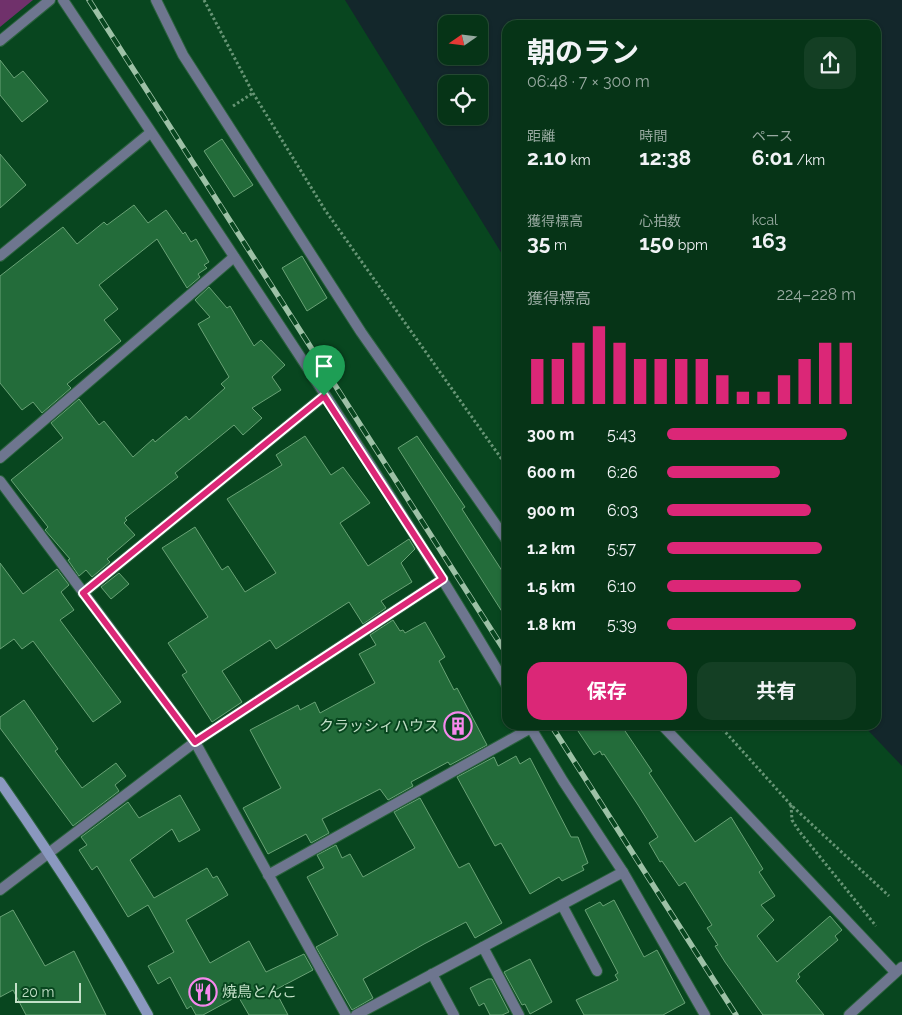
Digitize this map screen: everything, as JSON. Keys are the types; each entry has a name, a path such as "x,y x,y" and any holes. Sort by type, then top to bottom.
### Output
{"street":[{"path":"0,41 50,0"},
{"path":"63,0 443,579 502,678"},
{"path":"156,0 183,55 361,332 502,533"},
{"path":"0,256 150,133"},
{"path":"0,458 234,258"},
{"path":"83,593 324,396"},
{"path":"0,481 195,742 346,1015"},
{"path":"0,890 195,742 443,579"},
{"path":"268,874 523,730"},
{"path":"532,730 563,781 623,872 705,1015"},
{"path":"667,730 898,970 849,1015"},
{"path":"0,782 110,948 148,1015"},
{"path":"356,1015 623,872"},
{"path":"562,905 597,971"},
{"path":"483,947 519,1015"},
{"path":"432,974 454,1015"}],"path":[{"path":"204,0 253,94 325,210 502,460"},
{"path":"222,113 253,94"},
{"path":"724,730 791,805 889,896"},
{"path":"791,805 792,820 799,831 878,928"}],"shaded area":[{"path":"0,0 33,0 0,27"}],"water":[{"path":"345,0 902,0 902,766 868,730 881,730 881,20 502,20 502,254"}],"building":[{"path":"0,60 14,78 23,71 48,101 22,122 0,95"},
{"path":"222,139 253,185 234,197 204,151"},
{"path":"0,154 26,185 0,208"},
{"path":"134,205 148,223 166,210 191,242 196,239 209,262 204,265 207,268 198,274 200,277 187,288 157,239 99,285 118,309 104,320 121,341 67,384 71,388 42,413 33,402 22,410 0,383 0,276 63,227 77,244 104,222 107,225"},
{"path":"302,256 327,298 307,311 282,268"},
{"path":"209,287 227,308 230,306 254,346 261,340 285,365 272,377 281,390 252,408 262,418 243,435 234,425 175,473 178,477 125,518 127,520 124,523 135,535 107,559 110,562 92,577 86,570 79,576 68,560 70,559 45,530 48,527 11,480 63,438 51,423 79,399 99,425 104,421 133,457 153,439 155,442 186,416 189,420 225,388 221,384 229,377 198,324 210,317 195,300"},
{"path":"305,436 331,475 343,467 370,503 340,523 368,566 409,539 415,549 401,563 412,582 381,601 386,608 363,624 349,602 276,649 270,640 222,671 242,702 212,722 182,675 187,672 168,643 208,617 162,548 195,527 222,570 228,566 245,592 276,573 227,499 282,465 276,455"},
{"path":"417,436 465,507 462,509 502,571 502,612 398,448"},
{"path":"0,563 23,594 57,569 69,585 61,592 74,610 60,620 121,702 93,722 33,641 22,649 14,639 0,649"},
{"path":"119,573 129,584 111,599 101,587"},
{"path":"393,620 400,631 403,630 405,633 425,622 445,657 439,661 454,690 457,688 487,745 450,765 448,762 411,782 413,786 388,800 380,789 322,819 329,833 311,843 306,834 268,854 243,808 281,788 250,730 298,705 300,710 315,702 320,713 375,683 359,654 376,645 370,635"},
{"path":"24,700 58,749 55,751 82,788 116,763 126,776 115,785 119,791 73,826 0,728 0,717"},
{"path":"577,730 624,730 652,771 649,773 695,842 731,817 763,869 759,872 775,896 761,905 774,920 757,936 777,962 830,916 842,930 835,936 838,940 798,974 800,977 796,981 824,1015 763,1015 715,946 718,945 707,928 712,925 685,882 679,886 662,861 660,862 649,843 658,837 638,805 604,754 602,755 600,751 594,755"},
{"path":"516,756 520,764 530,758 571,837 578,837 588,863 582,866 584,870 562,881 559,877 530,894 501,843 495,846 457,777 494,757 498,766"},
{"path":"180,795 200,830 179,842 172,829 130,860 154,898 207,868 213,878 217,876 228,895 186,920 210,963 249,941 266,972 304,954 313,970 275,990 288,1015 249,1015 238,996 203,1015 196,1015 191,1006 187,1009 170,977 158,984 148,966 174,952 148,905 128,917 97,866 92,870 79,850 87,845 81,837 128,802 139,818"},
{"path":"420,798 459,868 469,863 502,923 475,938 466,922 363,979 373,998 352,1010 316,947 338,935 307,877 324,868 317,855 336,845 342,858 350,854 363,877 415,848 394,812"},
{"path":"614,900 644,957 657,950 685,1003 663,1015 584,1015 576,1000 618,980 615,975 618,973 585,910 600,902 603,906"},
{"path":"13,910 45,966 74,951 106,1015 26,1015 13,990 0,997 0,917"},
{"path":"530,959 552,1002 530,1014 525,1004 522,1005 504,972"},
{"path":"488,979 492,979 509,1012 502,1015 490,1015 484,1003 479,1006 470,988"}],"railway":[{"path":"89,0 502,647"},
{"path":"554,730 736,1015"}],"place":[{"name":"クラッシィハウス","path":"458,726"},
{"name":"焼鳥とんこ","path":"203,992"}],"route":[{"path":"324,396 443,579 195,742 83,593 324,396"}]}
